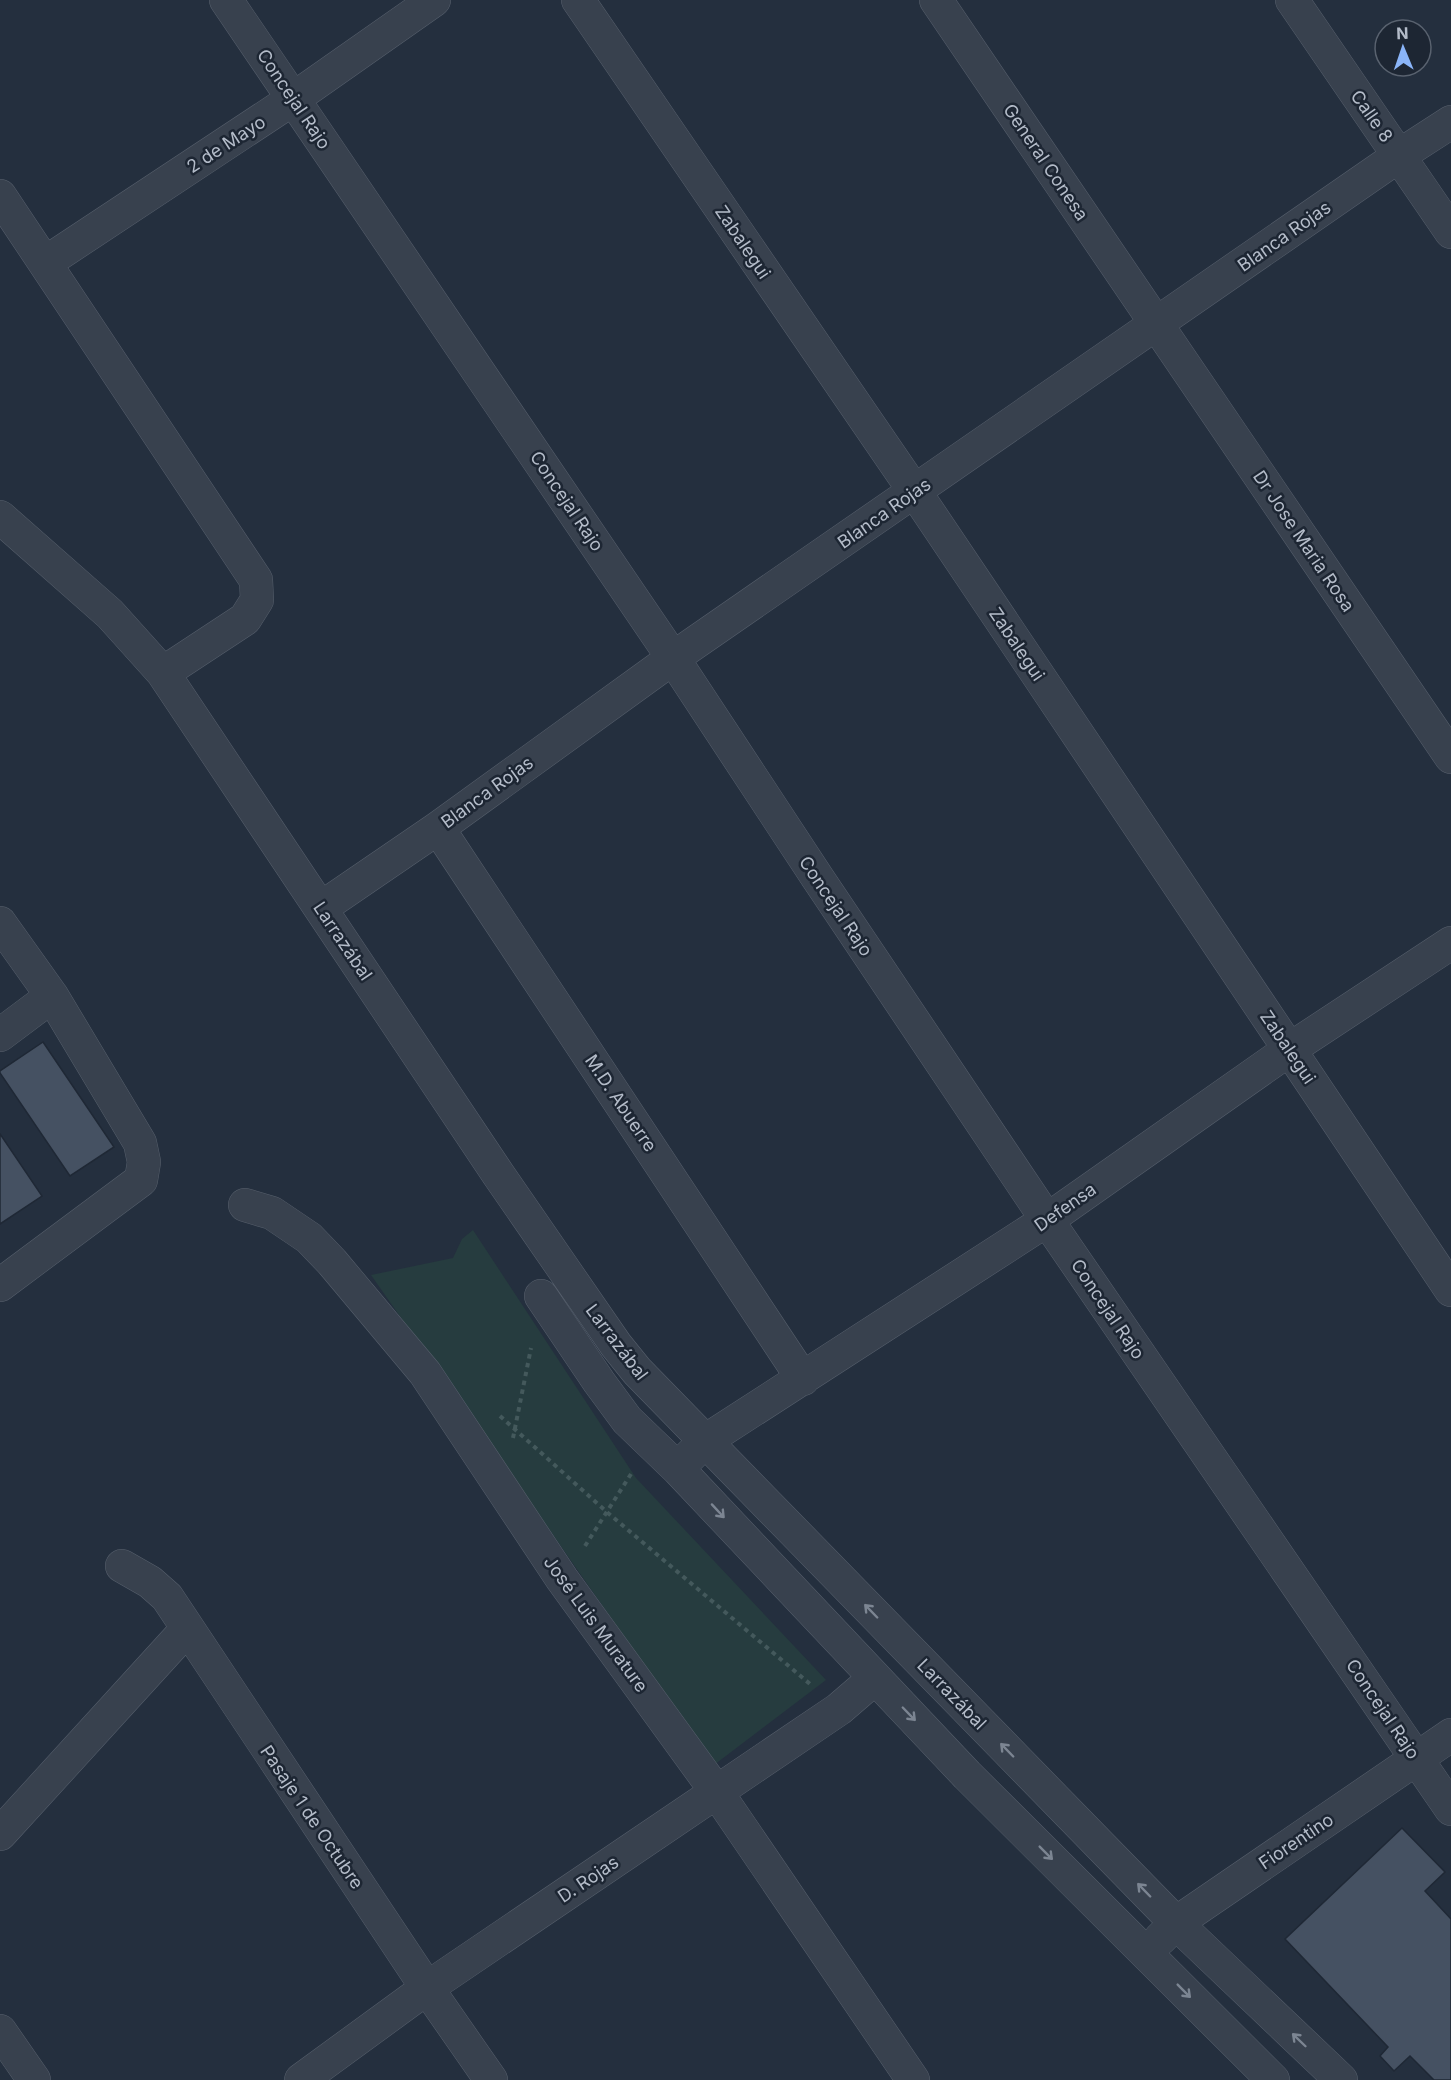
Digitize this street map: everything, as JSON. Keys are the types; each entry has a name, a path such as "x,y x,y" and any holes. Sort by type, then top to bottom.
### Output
{"street":[{"name":"Concejal Rajo","path":"226,0 673,658 1047,1220 1451,1809"},
{"name":"2 de Mayo","path":"45,263 293,99 434,0"},
{"name":"Zabalegui","path":"578,0 915,492 1451,1290"},
{"name":"General Conesa","path":"936,0 1156,325"},
{"name":"Calle 8","path":"1292,0 1451,232"},
{"name":"Blanca Rojas","path":"321,908 438,828 673,658 1451,122"},
{"path":"0,196 256,580 257,600 245,619 163,673"},
{"name":"Dr Jose Maria Rosa","path":"1156,325 1451,757"},
{"name":"Larrazábal","path":"0,517 110,614 163,673 498,1174 616,1345 637,1371 1176,1923 1341,2080"},
{"name":"M.D. Abuerre","path":"438,828 803,1379"},
{"path":"0,923 52,996 140,1143 144,1162 141,1180 0,1285"},
{"name":"Defensa","path":"678,1468 705,1441 1047,1220 1290,1049 1451,943"},
{"path":"0,1035 52,996"},
{"name":"José Luis Murature","path":"245,1205 272,1214 309,1238 332,1262 425,1373 562,1579 716,1791 913,2080"},
{"name":"Larrazábal","path":"541,1296 627,1420 678,1468 967,1775 1273,2080"},
{"name":"Pasaje 1 de Octubre","path":"122,1566 150,1582 167,1597 427,1988 491,2080"},
{"path":"0,1834 187,1629"},
{"name":"D. Rojas","path":"301,2080 427,1988 839,1709 875,1678"},
{"name":"Fiorentino","path":"1146,1953 1176,1923 1451,1735"},
{"path":"0,2031 34,2080"}],"path":[{"path":"501,1488 515,1430 541,1296"},
{"path":"497,1414 608,1513 839,1709"},
{"path":"562,1579 608,1513 650,1444"}],"green space":[{"path":"473,1230 636,1478 826,1680 714,1765 371,1275 453,1258 462,1239"}],"building":[{"path":"43,1042 114,1147 70,1176 0,1073"},
{"path":"0,1134 42,1196 0,1224"},
{"path":"1402,1828 1445,1872 1425,1891 1451,1919 1451,2080 1434,2080 1410,2056 1394,2071 1380,2056 1388,2047 1285,1939"}]}
